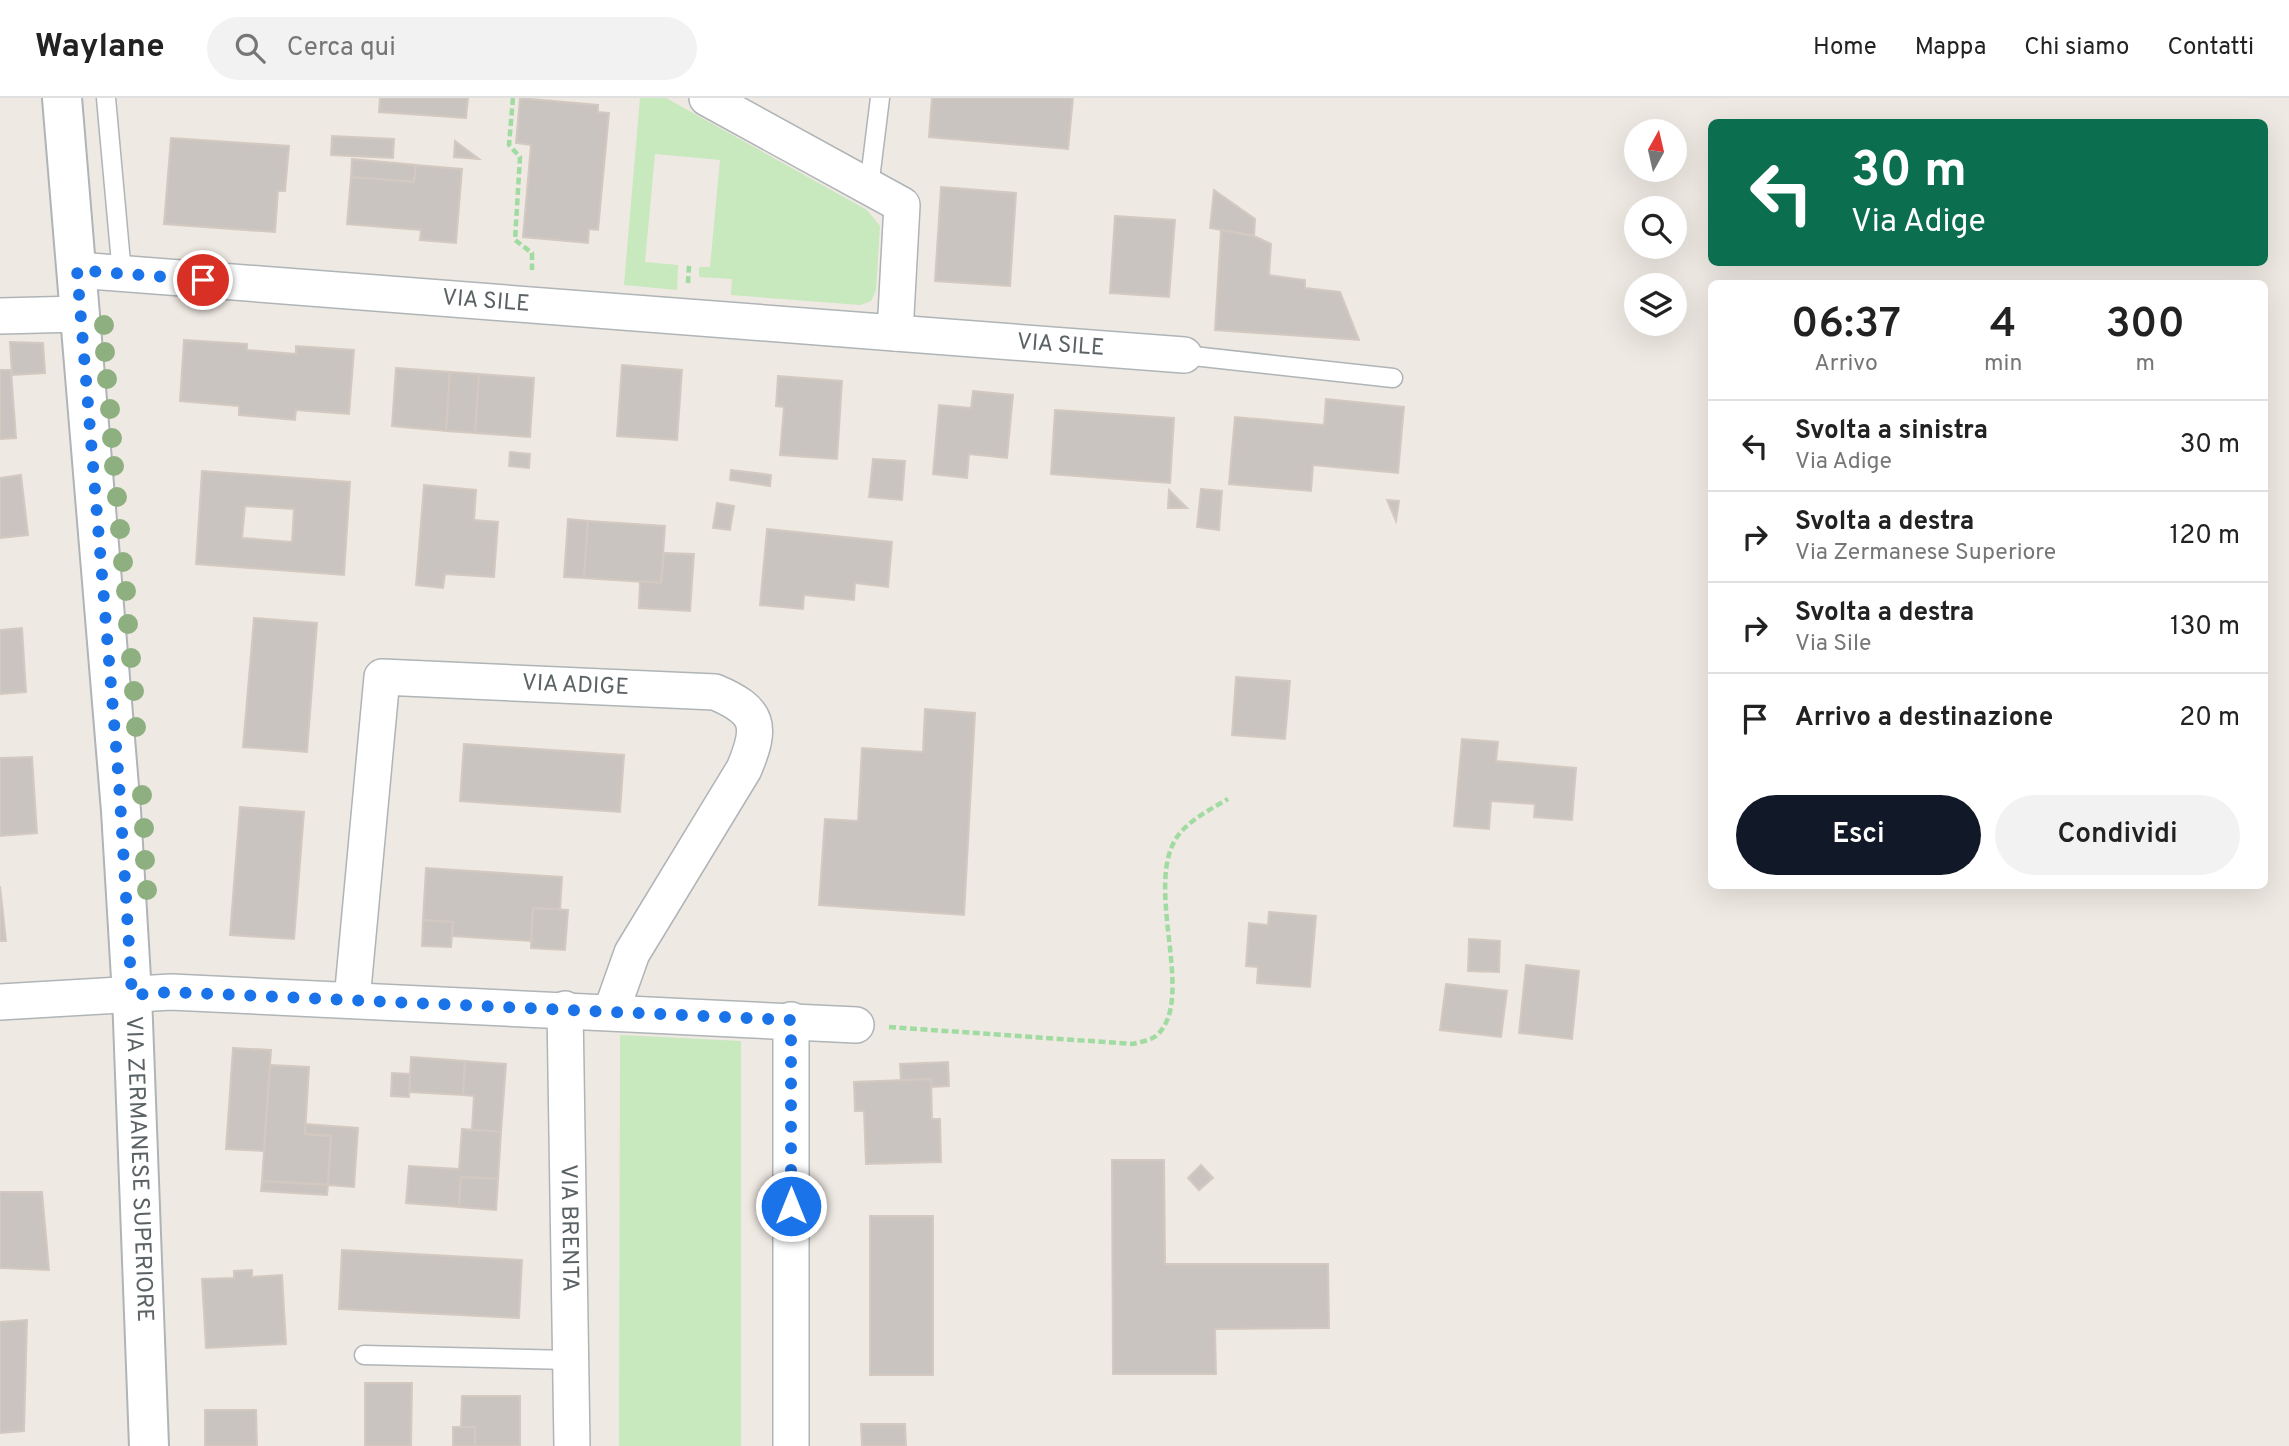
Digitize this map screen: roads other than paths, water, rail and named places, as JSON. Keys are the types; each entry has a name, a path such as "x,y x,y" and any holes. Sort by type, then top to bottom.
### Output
{"street":[{"name":"VIA ZERMANESE SUPERIORE","path":"62,98 119,783 132,995 149,1446"},
{"path":"707,98 902,205 895,333"},
{"name":"VIA SILE","path":"77,270 1184,355"},
{"path":"0,316 80,313"},
{"name":"VIA ADIGE","path":"352,1000 382,677 715,692 741,703 754,720 754,744 744,769 632,953 611,1012"},
{"path":"0,1002 171,992 856,1025"},
{"name":"VIA BRENTA","path":"565,1009 572,1446"},
{"path":"791,1020 791,1446"}],"lane":[{"path":"106,98 122,274"},
{"path":"869,187 880,98"},
{"path":"1184,355 1393,378"},
{"path":"364,1354 570,1360"}]}
